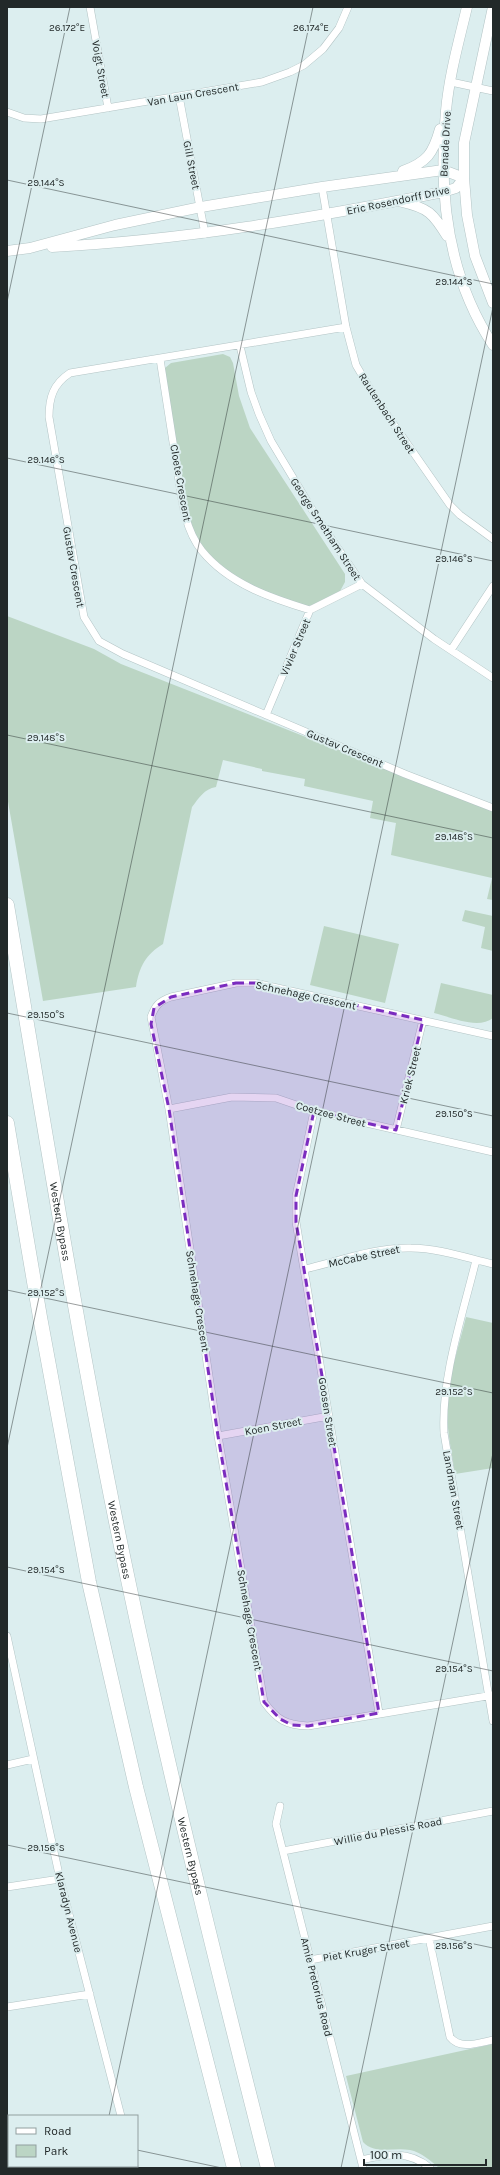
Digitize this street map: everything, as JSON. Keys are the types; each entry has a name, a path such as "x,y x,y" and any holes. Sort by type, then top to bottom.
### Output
{"highway":[{"name":"Western Bypass","path":"7,905 74,1305 126,1572 170,1774 268,2168"},
{"path":"7,1123 40,1317 89,1582 136,1787 234,2168"}],"street":[{"name":"Voigt Street","path":"90,7 108,108"},
{"name":"Van Laun Crescent","path":"7,112 24,118 41,119 262,82 304,64 323,48 340,28 348,7"},
{"name":"Benade Drive","path":"467,7 450,82 446,110 443,192 451,243 457,268 466,292 493,344"},
{"name":"Benade Drive","path":"493,7 464,144 464,178 467,215 475,256 493,303"},
{"path":"450,82 493,91"},
{"name":"Gill Street","path":"179,96 205,234"},
{"path":"388,176 424,161 437,141 446,110"},
{"name":"Eric Rosendorff Drive","path":"7,251 30,248 118,243 205,234 326,215 443,192 456,188 464,178 443,170 388,176 201,207 115,226 30,248"},
{"name":"Rautenbach Street","path":"322,187 346,327 356,365 364,381 439,490 460,516 493,539"},
{"path":"397,201 421,206 434,216 451,243"},
{"path":"115,226 118,243"},
{"name":"Gustav Crescent","path":"346,327 240,346 70,373 60,380 49,402 49,418 84,617 99,641 123,654 266,715 493,808"},
{"name":"George Smetham Street","path":"240,346 251,392 272,441 316,516 362,584 451,650 493,678"},
{"name":"Cloete Crescent","path":"160,359 184,508 194,539 211,561 227,575 252,589 310,610"},
{"name":"Vivier Street","path":"266,715 310,610 362,584"},
{"path":"451,650 493,586"},
{"name":"Schnehage Crescent","path":"491,1695 308,1726 292,1725 280,1719 264,1702 218,1436 169,1109 151,1017 156,1006 161,1001 171,997 236,983 255,984 493,1036"},
{"name":"Kriek Street","path":"396,1130 423,1020"},
{"name":"Coetzee Street","path":"169,1109 232,1097 250,1096 276,1098 314,1111 493,1152"},
{"name":"Goosen Street","path":"314,1111 296,1196 296,1222 379,1713"},
{"name":"McCabe Street","path":"305,1269 379,1252 406,1248 425,1249 493,1264"},
{"name":"Landman Street","path":"476,1260 446,1386 442,1409 444,1432 491,1695 493,1721"},
{"name":"Koen Street","path":"218,1436 329,1416"},
{"name":"Klaradyn Avenue","path":"7,1636 32,1759 60,1879 121,2115"},
{"path":"7,1765 32,1759"},
{"name":"Amie Pretorius Road","path":"280,1806 276,1824 363,2168"},
{"name":"Willie du Plessis Road","path":"283,1851 493,1811"},
{"path":"7,1887 60,1879"},
{"name":"Piet Kruger Street","path":"310,1960 493,1926"},
{"path":"430,1938 450,2037 455,2043 461,2045 493,2040"},
{"path":"7,2007 90,1994"},
{"path":"361,2160 386,2154 407,2155 430,2168"}],"highlighted area":[{"path":"236,983 255,983 423,1020 396,1130 314,1111 296,1196 296,1222 379,1713 308,1726 292,1725 280,1719 264,1702 218,1436 169,1109 151,1024 154,1008 171,997"}],"green space":[{"path":"223,354 230,357 233,363 239,396 250,428 345,574 345,582 339,593 321,603 308,606 292,602 252,586 228,574 198,543 188,518 163,377 165,368 171,363"},
{"path":"7,616 94,649 121,664 493,811 493,900 487,899 492,878 391,855 396,823 370,818 373,801 304,786 305,779 262,771 262,769 223,760 216,787 205,792 192,807 163,944 152,952 144,962 139,973 136,987 43,1001 7,796"},
{"path":"465,910 493,916 493,951 481,948 485,927 462,921"},
{"path":"324,926 399,944 385,1003 310,985"},
{"path":"441,983 493,995 493,1018 480,1023 472,1023 434,1013"},
{"path":"466,1317 493,1323 493,1468 455,1474 447,1410 451,1375"},
{"path":"493,2044 493,2168 439,2168 426,2157 414,2151 404,2149 385,2150 373,2148 363,2142 346,2076"}]}
